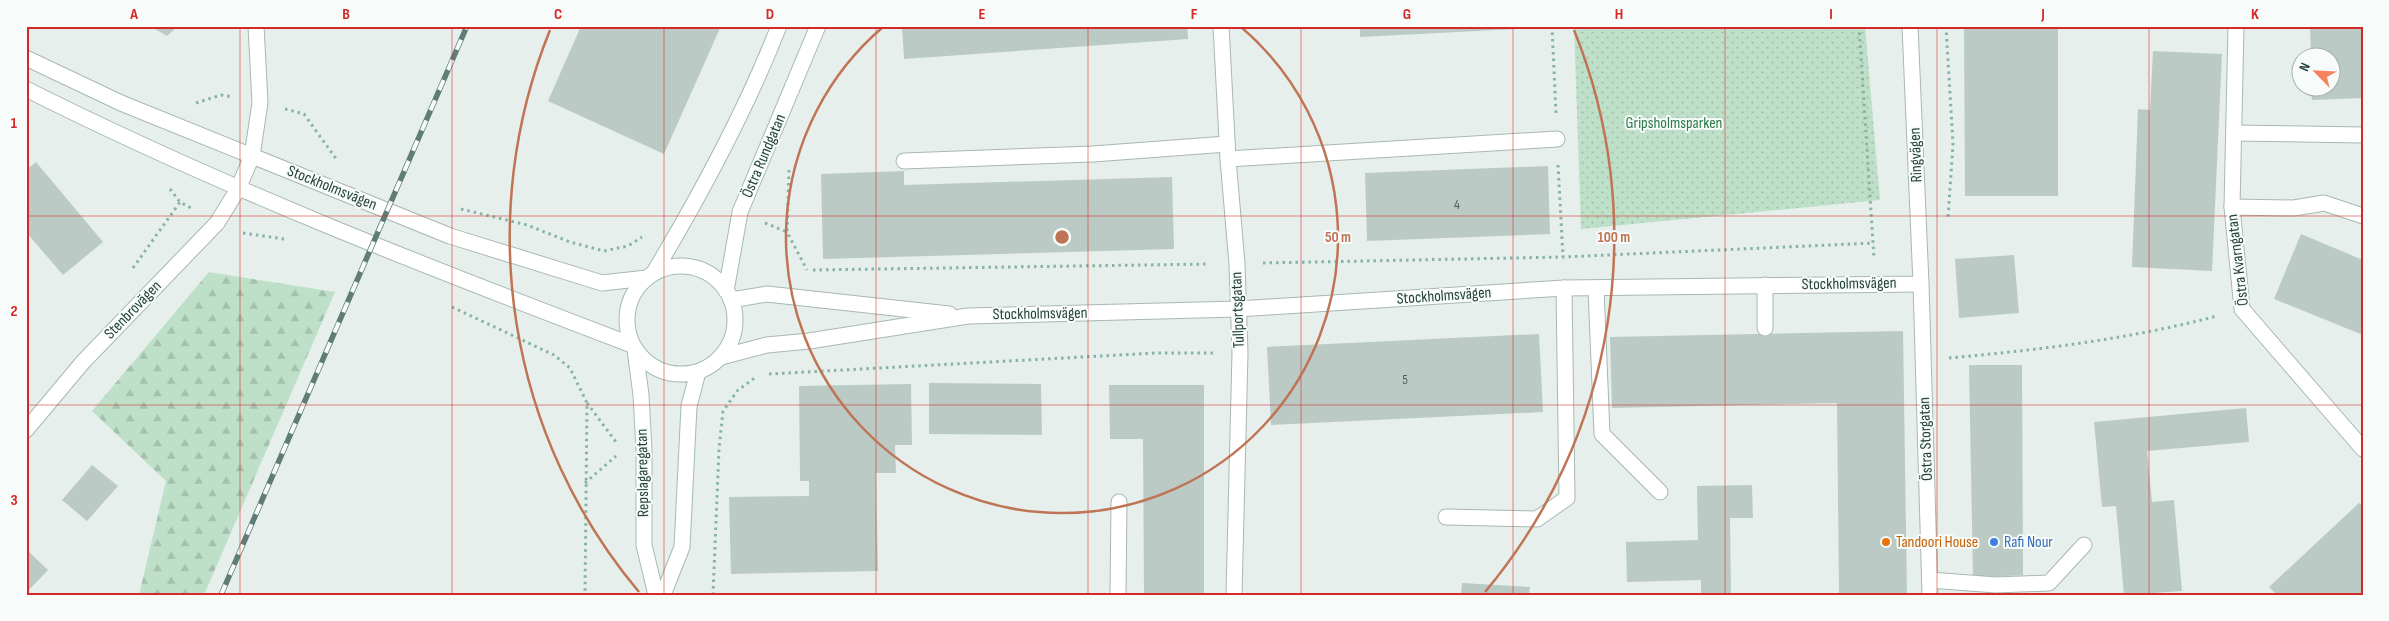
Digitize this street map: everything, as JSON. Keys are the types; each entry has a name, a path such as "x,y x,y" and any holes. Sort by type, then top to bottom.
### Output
{"street":[{"name":"Stenbrovägen","path":"26,430 83,362 217,223 238,190 252,156 260,103 256,26"},
{"path":"650,276 668,267 685,266 701,270 715,278 728,295 734,314 734,329 729,344 721,357 698,372 680,375 662,371 647,362 634,347 628,331 626,316 633,295 650,276 703,189 759,78 779,26"},
{"name":"Östra Rundgatan","path":"728,295 740,212 818,26"},
{"name":"Tullportsgatan","path":"1221,26 1227,151 1237,264 1240,353 1234,595"},
{"name":"Ringvägen","path":"1910,26 1921,284"},
{"name":"Östra Kvarngatan","path":"2236,26 2232,206 2242,309 2363,449"},
{"name":"Stockholmsvägen","path":"26,58 121,103 450,236 602,283 650,276"},
{"path":"26,89 124,138 238,190 634,347"},
{"path":"2234,132 2363,135"},
{"path":"904,161 1557,139"},
{"path":"2232,206 2294,208 2324,203 2363,216"},
{"name":"Stockholmsvägen","path":"721,357 767,344 809,341 968,316 1238,309 1564,288 1875,283 1921,284"},
{"name":"Östra Storgatan","path":"1921,284 1930,588"},
{"path":"1765,285 1765,328"},
{"path":"1446,518 1537,519 1568,498 1564,288"},
{"path":"1596,288 1602,434 1660,492"},
{"name":"Stockholmsvägen","path":"728,295 767,294 968,316"},
{"name":"Repslagaregatan","path":"634,347 641,395 644,545 656,595"},
{"path":"663,595 682,547 689,406 698,372"},
{"path":"1118,502 1118,595"},
{"path":"1930,588 2049,583 2084,544"}],"path":[{"path":"1859,26 1875,283"},
{"path":"1946,26 1953,144 1947,223"},
{"path":"194,103 221,95 304,114 342,167"},
{"path":"166,183 180,202 235,232 288,239"},
{"path":"451,208 470,210 527,225 570,242 604,251 628,246 646,234"},
{"path":"787,232 806,270 825,268 1237,264 1562,257 1874,243"},
{"path":"443,303 554,355 570,368 587,402 617,442"},
{"path":"1923,360 2020,352 2123,336 2190,323 2242,309"},
{"path":"767,375 1156,352 1240,353"},
{"path":"713,595 719,449 724,411 738,390 758,375"},
{"path":"585,595 587,402"},
{"path":"585,483 622,450"}],"green space":[{"name":"Gripsholmsparken","path":"1574,26 1865,26 1880,200 1581,229"},
{"path":"209,272 335,292 204,595 139,595 166,481 92,411"}],"building":[{"path":"150,26 178,26 167,36"},
{"path":"581,26 721,26 664,154 548,101"},
{"path":"902,26 1187,26 1188,39 904,59"},
{"path":"1360,26 1537,26 1537,28 1360,37"},
{"path":"1964,26 2058,26 2058,196 1965,196"},
{"path":"2310,26 2363,26 2363,98 2312,100 2312,98 2342,98 2342,48 2311,48"},
{"path":"2153,51 2222,54 2212,271 2132,267 2138,109 2150,110"},
{"path":"36,162 103,242 63,275 26,232 26,170"},
{"path":"1548,166 1550,234 1367,241 1365,173"},
{"path":"904,171 904,185 1172,177 1174,249 823,259 821,174"},
{"path":"2301,234 2363,260 2363,335 2274,299"},
{"path":"2014,255 2019,313 1959,318 1955,259"},
{"path":"1903,331 1907,595 1839,595 1837,403 1612,408 1610,337"},
{"path":"1539,334 1543,412 1271,425 1267,347"},
{"path":"1969,365 2022,365 2023,575 1973,578"},
{"path":"929,383 1041,384 1042,435 929,434"},
{"path":"911,384 912,445 895,445 896,473 876,473 878,571 731,574 729,497 809,496 809,481 800,481 799,386"},
{"path":"1109,385 1204,385 1204,595 1144,595 1143,439 1110,439"},
{"path":"2246,408 2249,442 2147,451 2152,502 2174,500 2182,591 2124,595 2116,506 2102,507 2094,422"},
{"path":"92,465 118,486 87,521 62,500"},
{"path":"1752,485 1753,518 1730,518 1731,595 1701,595 1701,580 1627,582 1626,542 1698,540 1697,486"},
{"path":"2359,503 2363,506 2363,595 2277,595 2269,587"},
{"path":"26,549 48,570 26,593"},
{"path":"1462,583 1530,587 1529,595 1461,595"}],"railway":[{"path":"221,595 467,26"}],"place":[{"name":"Tandoori House","path":"1886,542"},
{"name":"Rafi Nour","path":"1994,542"}]}
